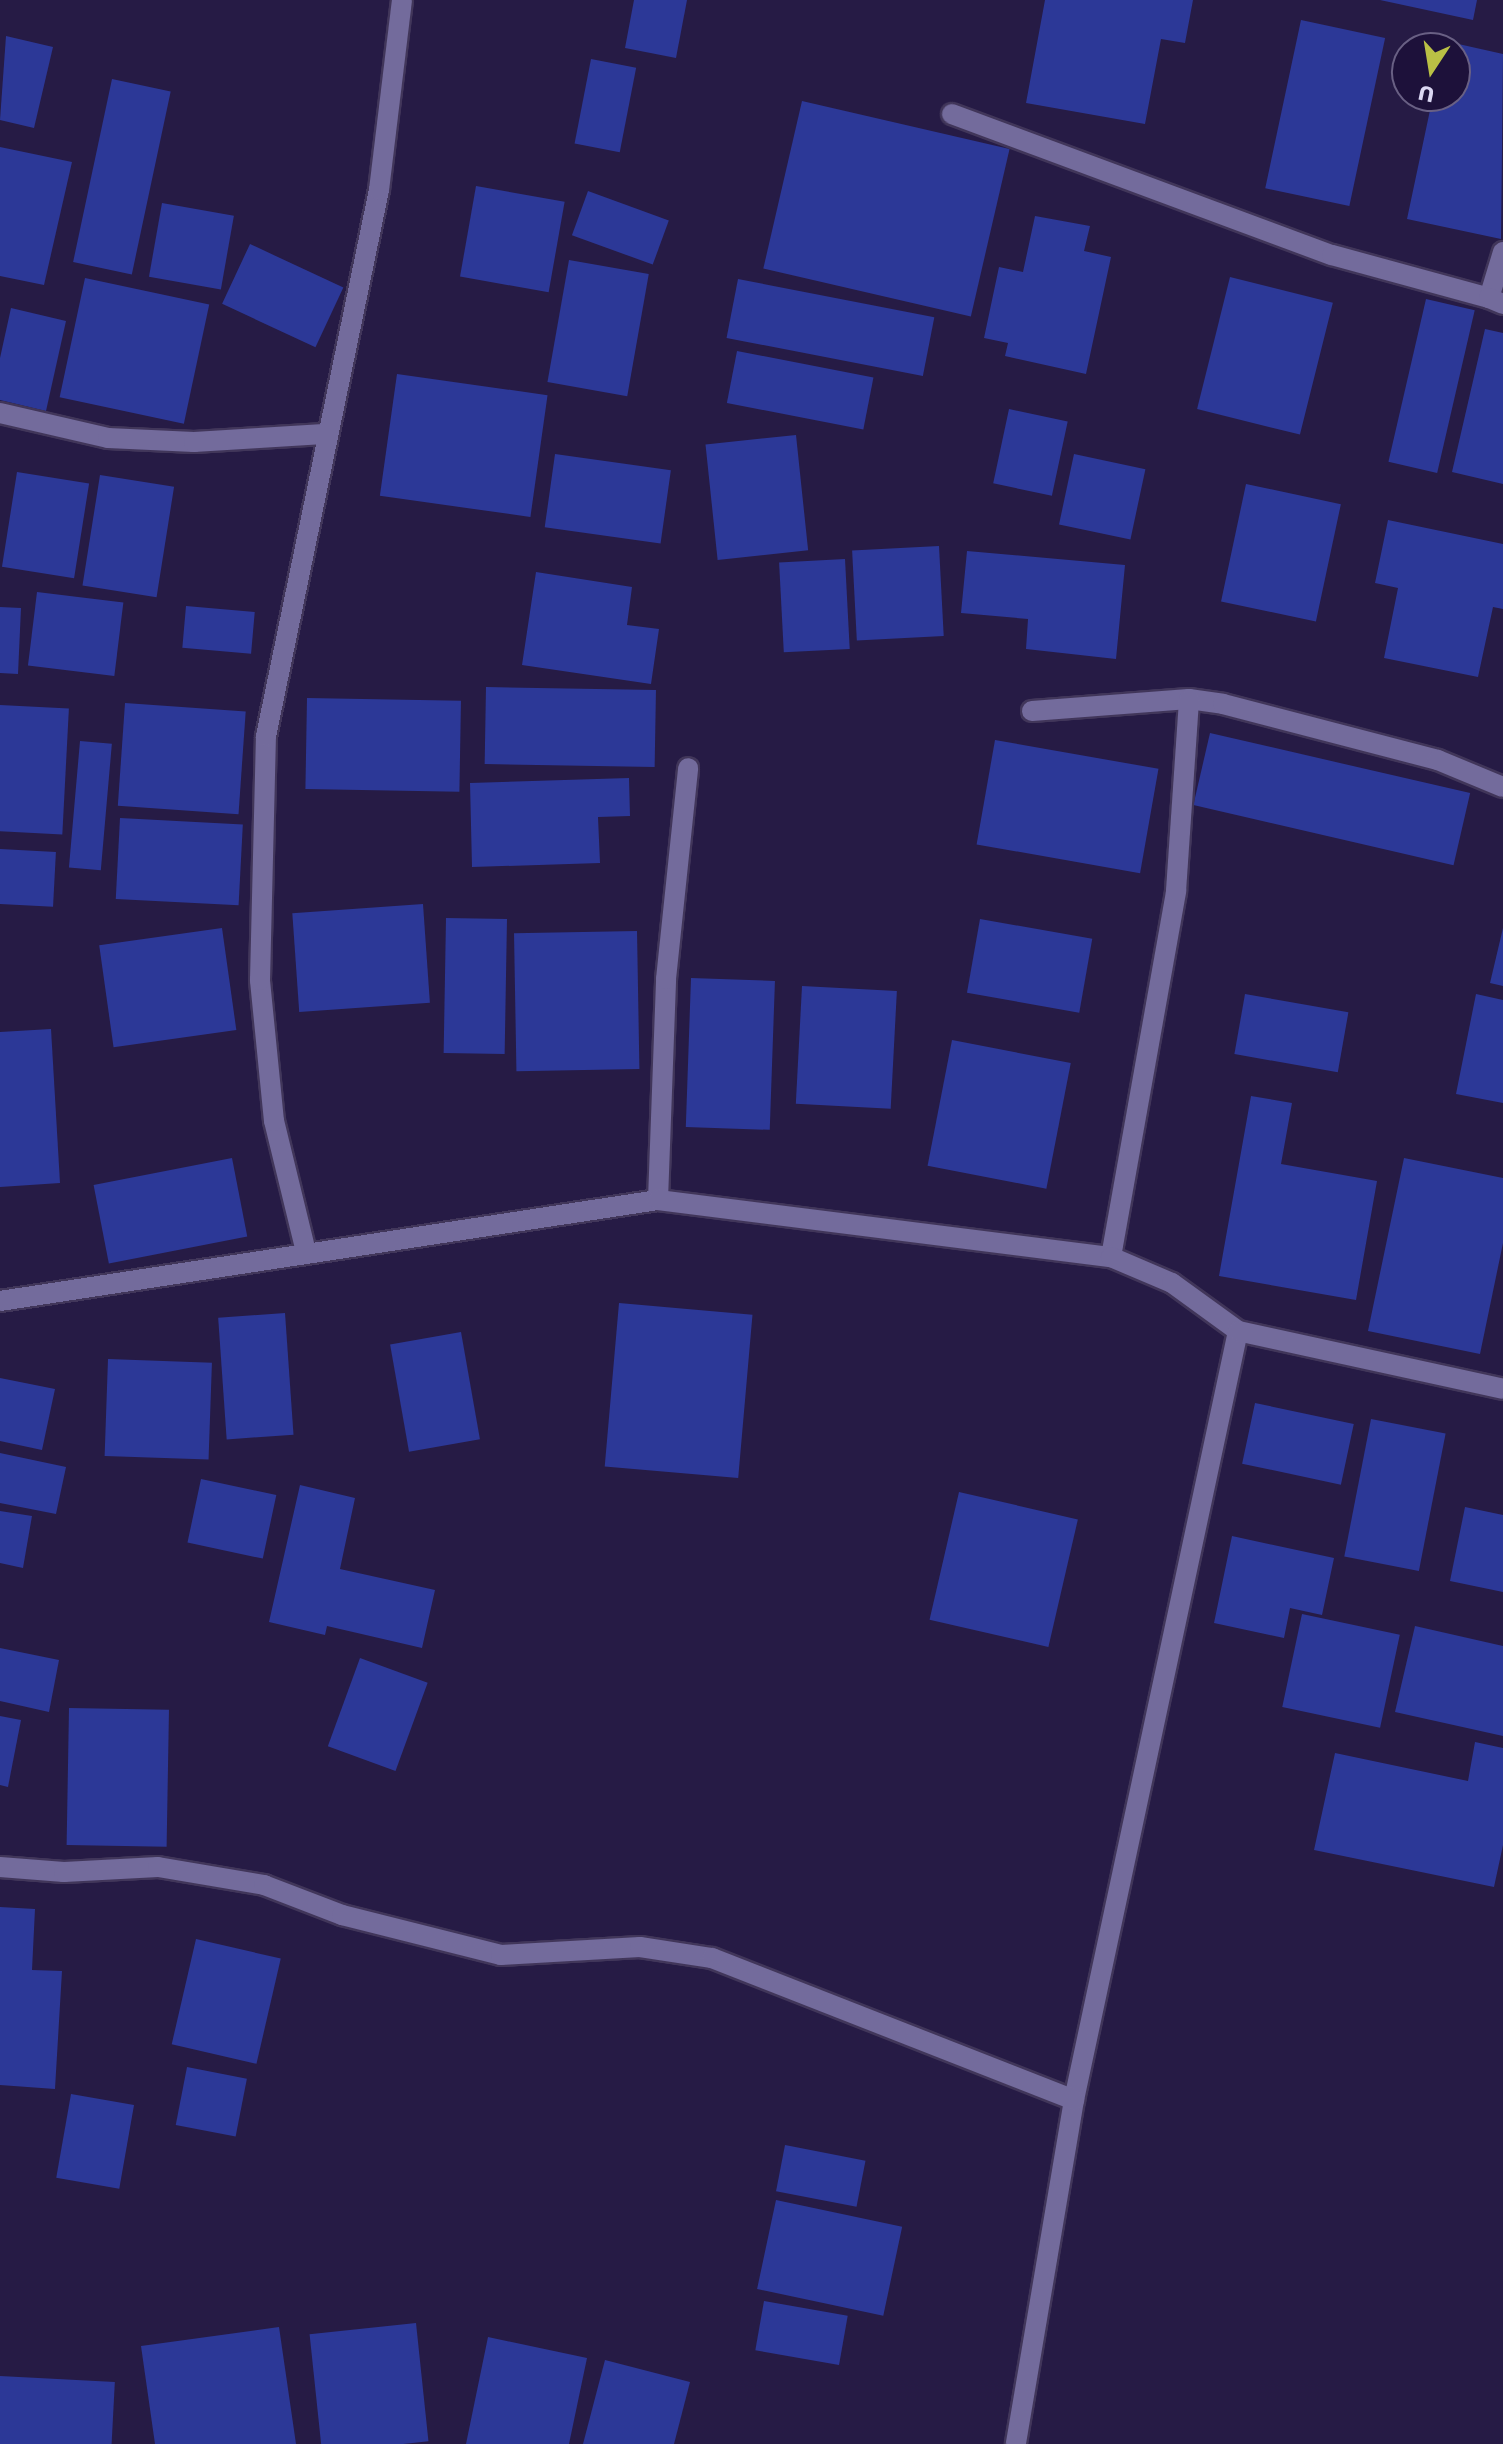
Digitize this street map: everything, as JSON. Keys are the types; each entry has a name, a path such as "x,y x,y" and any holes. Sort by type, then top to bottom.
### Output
{"street":[{"path":"306,1252 274,1121 260,980 266,736 324,434 379,190 402,0"},
{"path":"952,114 1332,255 1496,301 1503,252"},
{"path":"0,413 108,438 194,442 324,434"},
{"path":"1111,1257 1176,891 1189,699"},
{"path":"1032,711 1189,699 1438,760 1503,787"},
{"path":"658,1200 666,979 688,768"},
{"path":"0,1301 658,1200 1111,1257 1172,1283 1238,1331 1503,1389"},
{"path":"1016,2444 1074,2100 1238,1331"},
{"path":"0,1867 158,1867 264,1885 355,1919 501,1955 640,1947 712,1958 1074,2100"}],"building":[{"path":"634,0 687,0 676,58 625,48"},
{"path":"1045,0 1193,0 1185,43 1161,39 1145,124 1026,103"},
{"path":"1380,0 1477,0 1473,20"},
{"path":"1301,20 1385,38 1349,206 1265,188"},
{"path":"6,36 53,47 34,128 0,120"},
{"path":"1471,47 1503,54 1501,239 1407,219 1430,112 1471,112"},
{"path":"591,59 636,68 620,152 575,143"},
{"path":"112,79 171,91 132,274 73,262"},
{"path":"802,101 1010,149 971,317 763,269"},
{"path":"0,147 72,162 44,285 0,276"},
{"path":"476,186 565,202 549,292 460,277"},
{"path":"588,191 669,220 653,265 572,235"},
{"path":"162,203 234,216 221,290 149,277"},
{"path":"1035,216 1090,226 1084,251 1111,257 1086,374 1005,356 1008,343 984,338 999,267 1023,272"},
{"path":"250,244 343,288 315,347 222,304"},
{"path":"569,260 649,274 627,396 547,382"},
{"path":"1230,277 1333,303 1300,435 1197,409"},
{"path":"85,278 209,304 184,424 60,397"},
{"path":"738,279 934,317 923,376 727,338"},
{"path":"1426,299 1475,310 1437,473 1388,462"},
{"path":"11,308 66,321 46,411 0,400 0,358"},
{"path":"1485,329 1503,333 1503,484 1452,472"},
{"path":"737,351 873,378 863,430 727,403"},
{"path":"397,374 548,395 530,517 380,496"},
{"path":"1009,409 1068,421 1052,496 993,483"},
{"path":"796,435 808,550 718,560 705,445"},
{"path":"555,454 671,470 661,544 545,527"},
{"path":"1074,454 1145,469 1130,540 1059,524"},
{"path":"17,472 89,483 74,578 2,567"},
{"path":"100,475 174,487 157,597 82,586"},
{"path":"1246,484 1341,504 1316,622 1221,601"},
{"path":"1388,520 1503,544 1503,609 1493,607 1478,677 1384,658 1398,588 1375,583"},
{"path":"939,546 944,636 857,640 852,551"},
{"path":"967,551 1125,565 1116,659 1026,649 1028,619 961,613"},
{"path":"845,559 850,649 784,652 779,562"},
{"path":"536,572 632,587 627,625 659,629 651,684 522,665"},
{"path":"37,592 123,603 114,676 28,665"},
{"path":"186,606 255,612 251,654 182,648"},
{"path":"0,607 21,608 18,674 0,673"},
{"path":"486,687 656,690 655,767 485,764"},
{"path":"307,698 461,701 459,792 305,789"},
{"path":"125,703 246,711 239,814 118,806"},
{"path":"0,705 69,709 62,834 0,831"},
{"path":"1210,733 1470,793 1454,865 1193,805"},
{"path":"995,740 1158,769 1140,873 977,844"},
{"path":"80,741 112,744 101,870 69,868"},
{"path":"629,778 630,816 598,817 600,863 472,867 470,783"},
{"path":"120,818 243,824 239,905 116,899"},
{"path":"0,849 56,852 53,907 0,904"},
{"path":"423,904 430,1003 299,1012 292,913"},
{"path":"446,918 507,919 505,1054 444,1053"},
{"path":"980,919 1092,939 1079,1013 967,993"},
{"path":"222,928 236,1030 114,1047 99,945"},
{"path":"1503,928 1503,986 1490,983"},
{"path":"637,931 639,1069 516,1071 514,933"},
{"path":"691,978 775,981 770,1130 686,1127"},
{"path":"802,986 897,991 891,1109 796,1104"},
{"path":"1245,994 1348,1012 1338,1072 1234,1054"},
{"path":"1476,994 1503,1000 1503,1103 1456,1094"},
{"path":"51,1029 60,1183 0,1187 0,1032"},
{"path":"952,1040 1071,1063 1046,1189 928,1166"},
{"path":"1251,1096 1292,1103 1281,1164 1377,1181 1356,1300 1219,1276"},
{"path":"232,1158 247,1237 109,1263 94,1185"},
{"path":"1404,1158 1503,1178 1503,1243 1480,1354 1368,1331"},
{"path":"619,1303 752,1315 738,1478 605,1466"},
{"path":"285,1313 294,1435 227,1439 218,1318"},
{"path":"461,1332 480,1439 409,1452 390,1345"},
{"path":"108,1359 212,1363 209,1460 105,1456"},
{"path":"0,1378 55,1389 42,1450 0,1441"},
{"path":"1255,1403 1354,1424 1341,1485 1242,1464"},
{"path":"1371,1419 1446,1434 1419,1571 1344,1556"},
{"path":"0,1453 66,1467 56,1514 0,1503"},
{"path":"201,1479 276,1495 263,1559 187,1543"},
{"path":"300,1485 355,1498 340,1569 435,1590 422,1648 327,1626 325,1635 269,1622"},
{"path":"959,1492 1078,1519 1048,1647 930,1620"},
{"path":"1465,1507 1503,1515 1503,1592 1450,1581"},
{"path":"0,1511 32,1516 23,1568 0,1563"},
{"path":"1232,1536 1334,1558 1322,1615 1290,1608 1284,1638 1214,1623"},
{"path":"1302,1614 1400,1635 1380,1728 1282,1707"},
{"path":"1415,1626 1503,1646 1503,1736 1395,1712"},
{"path":"0,1648 59,1660 49,1712 0,1701"},
{"path":"360,1658 428,1683 396,1771 328,1746"},
{"path":"69,1708 169,1710 167,1847 67,1845"},
{"path":"0,1716 21,1720 8,1787 0,1785"},
{"path":"1475,1742 1503,1748 1503,1845 1494,1887 1314,1850 1335,1753 1468,1781"},
{"path":"0,1907 35,1909 32,1970 62,1971 55,2089 0,2085"},
{"path":"196,1939 281,1959 256,2064 172,2044"},
{"path":"187,2067 247,2079 236,2137 176,2125"},
{"path":"71,2094 134,2105 119,2189 56,2178"},
{"path":"785,2145 865,2161 857,2207 776,2191"},
{"path":"776,2200 902,2227 883,2316 757,2289"},
{"path":"764,2301 848,2316 839,2365 755,2350"},
{"path":"416,2323 428,2441 321,2444 310,2334"},
{"path":"279,2327 296,2444 155,2444 141,2346"},
{"path":"488,2337 587,2358 569,2444 466,2444"},
{"path":"605,2360 690,2382 674,2444 583,2444"},
{"path":"0,2376 115,2382 112,2444 0,2444"}]}
